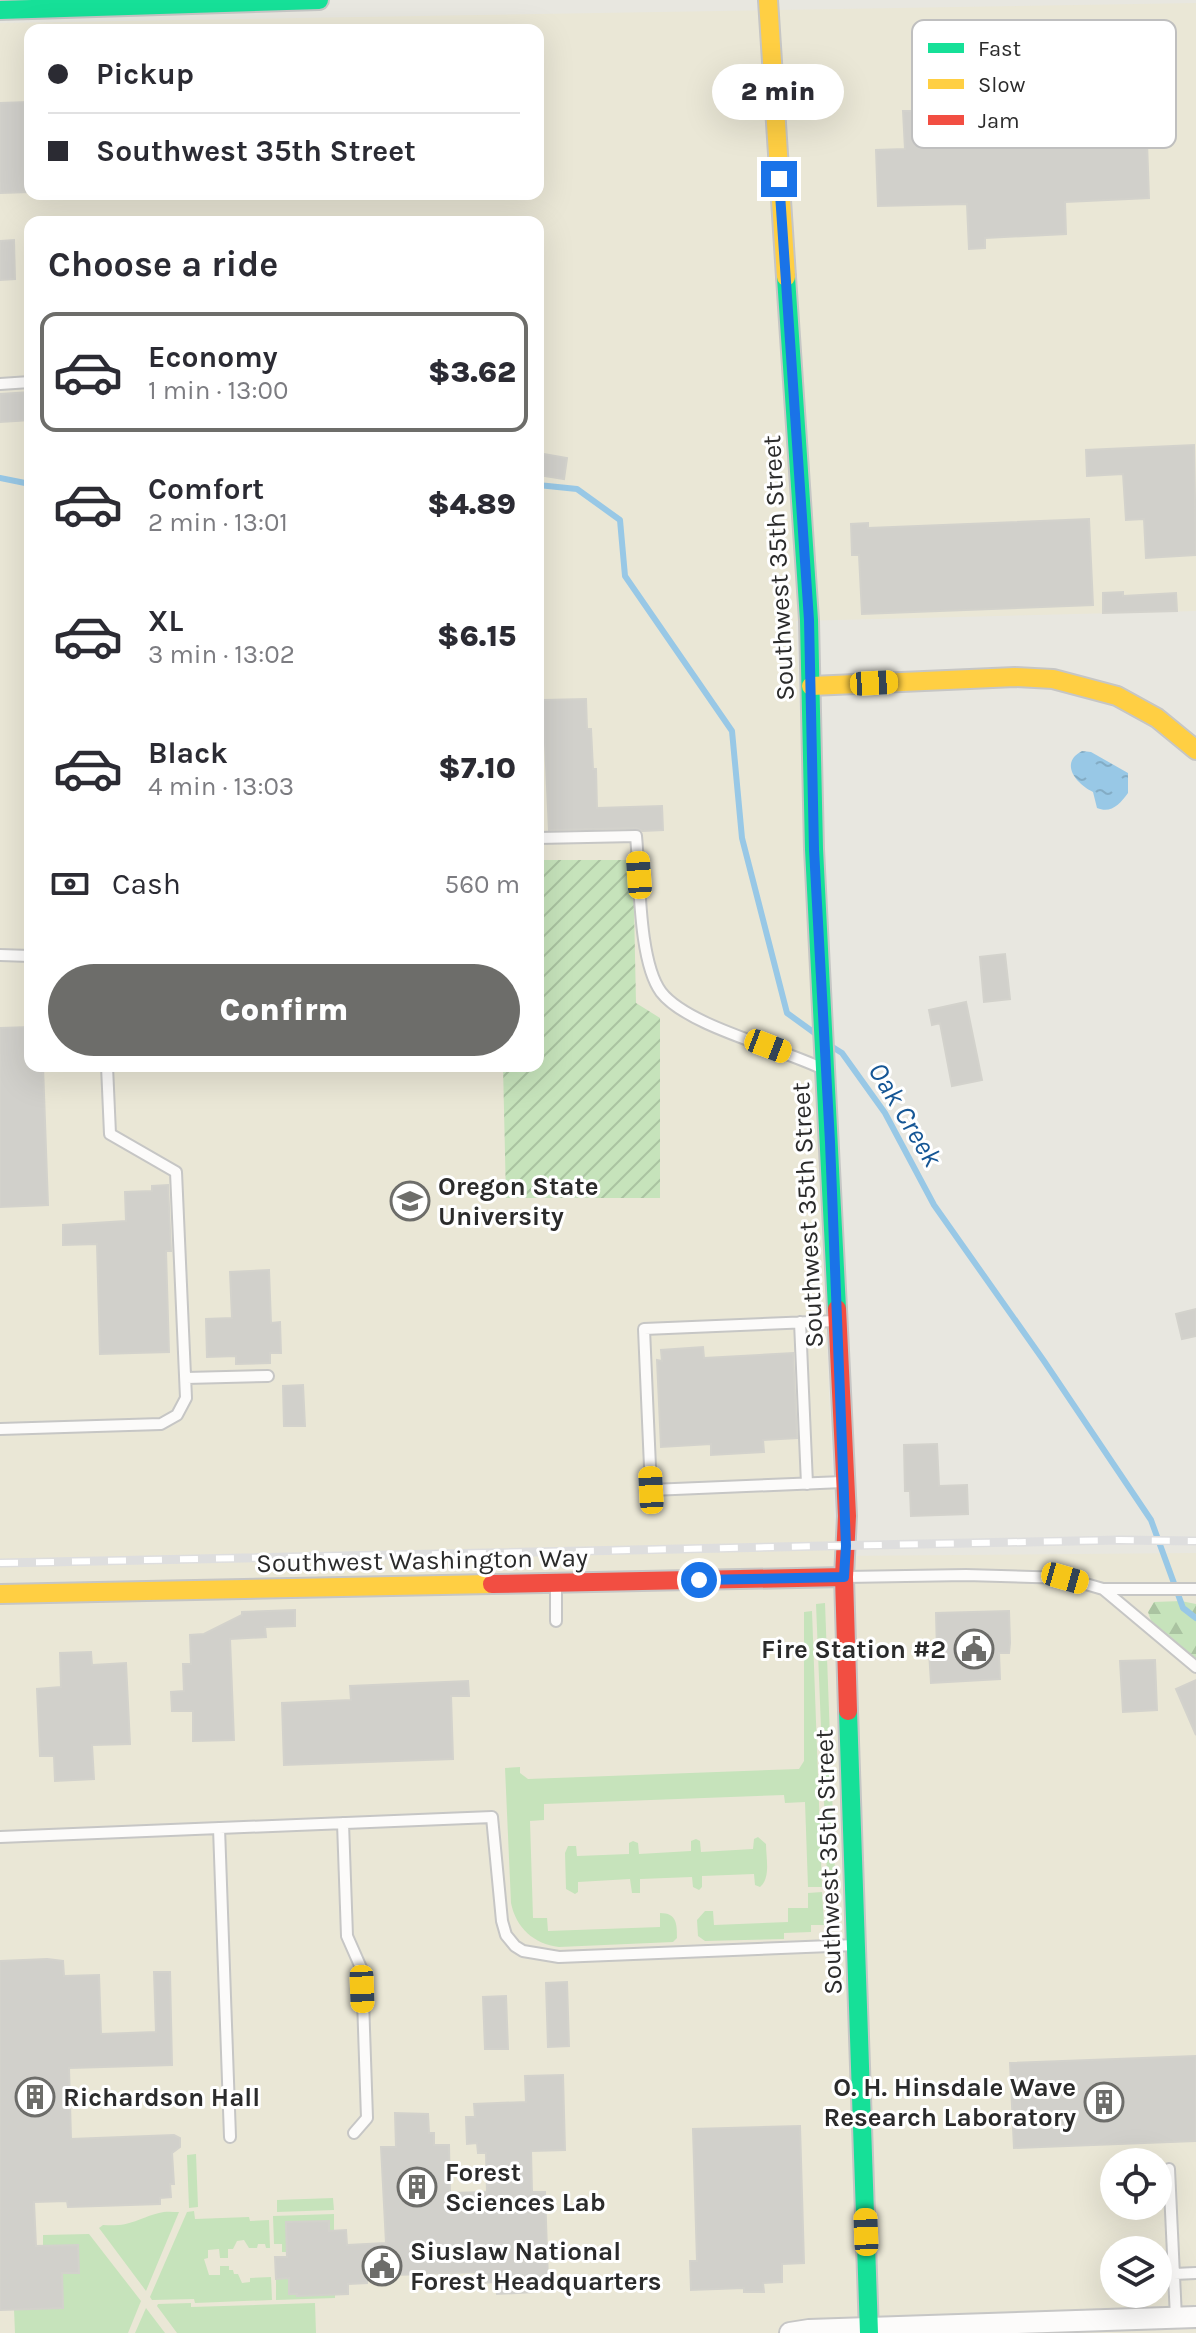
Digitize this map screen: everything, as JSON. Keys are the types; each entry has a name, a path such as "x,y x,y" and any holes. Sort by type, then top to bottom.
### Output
{"main road":[{"path":"0,10 319,0"},
{"name":"Southwest 35th Street","path":"768,0 784,273 801,471 811,686 814,849 847,1528 844,1577 869,2331"},
{"path":"811,686 1015,677 1053,679 1117,696 1157,718 1196,750"},
{"name":"Southwest Washington Way","path":"0,1594 844,1577"}],"street":[{"path":"790,2333 1186,2318"}],"lane":[{"path":"0,384 24,382"},
{"path":"544,838 636,836 648,957 656,984 663,995 710,1024 798,1057 826,1063"},
{"path":"0,955 24,956"},
{"path":"0,1429 161,1424 177,1415 186,1398 176,1172 110,1134 107,1072"},
{"path":"838,1320 644,1329 651,1490 845,1482"},
{"path":"800,1322 807,1484"},
{"path":"186,1378 268,1376"},
{"path":"844,1577 966,1575 1065,1578 1103,1589 1196,1589"},
{"path":"556,1583 556,1621"},
{"path":"1103,1589 1196,1667"},
{"path":"0,1837 492,1817 503,1930 515,1946 531,1953 559,1957 858,1945"},
{"path":"343,1823 347,1936 362,1970 367,2118 354,2133"},
{"path":"219,1828 230,2137"},
{"path":"1171,2220 1174,2274 1186,2318"},
{"path":"1174,2274 1196,2273"}],"shaded area":[{"name":"Oregon State University","path":"1196,3 1196,611 796,621 836,1556 1196,1553 1196,2333 0,2333 0,23"}],"green space":[{"path":"544,860 633,860 636,1003 660,1018 660,1198 506,1198 503,1072 544,1072"},
{"path":"1154,1602 1196,1604 1196,1665 1164,1646 1148,1612"},
{"path":"825,1603 836,1900 828,1900 816,1604"},
{"path":"812,1611 822,1887 808,1887 805,1802 785,1803 784,1795 544,1804 544,1820 530,1821 533,1918 547,1918 548,1931 660,1927 660,1913 673,1917 677,1938 673,1942 559,1947 542,1942 528,1933 517,1920 511,1903 505,1768 520,1767 520,1773 528,1779 799,1769 804,1761 804,1612"},
{"path":"758,1837 766,1844 767,1861 766,1878 760,1887 755,1885 754,1874 702,1876 699,1890 693,1887 692,1877 640,1879 640,1893 632,1893 630,1879 578,1882 578,1892 575,1894 566,1889 565,1853 568,1846 576,1846 577,1856 629,1854 629,1843 633,1841 638,1843 639,1854 691,1851 691,1841 696,1839 700,1841 701,1852 753,1849 754,1839"},
{"path":"822,1892 824,1925 811,1925 811,1932 784,1933 784,1939 705,1941 698,1936 697,1920 705,1911 713,1911 714,1925 788,1922 788,1908 808,1908 808,1893"},
{"path":"196,2154 198,2207 189,2208 187,2155"},
{"path":"333,2198 334,2210 277,2212 277,2200"},
{"path":"194,2211 195,2219 249,2217 250,2221 269,2220 270,2248 258,2244 257,2248 249,2248 244,2240 237,2241 233,2249 228,2249 228,2258 220,2258 219,2249 208,2250 208,2258 204,2259 209,2275 220,2275 220,2266 229,2266 229,2270 238,2274 242,2283 250,2282 250,2278 271,2277 272,2300 195,2303 194,2299 152,2300 150,2297 187,2212"},
{"path":"161,2212 179,2212 146,2291 99,2228 103,2225 127,2224"},
{"path":"334,2214 334,2241 329,2241 328,2221 286,2222 287,2252 282,2252 282,2244 274,2244 273,2216"},
{"path":"89,2234 141,2301 128,2333 15,2333 14,2309 62,2273 79,2272 43,2246 43,2235"},
{"path":"289,2278 289,2294 335,2292 335,2298 276,2300 276,2279"},
{"path":"191,2303 191,2307 315,2303 316,2333 177,2333 157,2306"},
{"path":"146,2308 165,2333 135,2333"}],"water":[{"path":"1082,751 1091,752 1128,773 1128,793 1115,807 1107,810 1097,808 1093,792 1072,773 1072,761"}],"building":[{"path":"24,102 24,192 0,193 0,103"},
{"path":"903,111 912,111 912,148 1147,148 1149,198 1065,202 1066,234 985,238 985,248 969,249 967,204 878,206 876,150 905,149"},
{"path":"14,240 15,279 0,280 0,241"},
{"path":"24,392 24,420 0,422 0,394"},
{"path":"1194,445 1196,555 1146,558 1144,519 1126,520 1123,474 1087,476 1086,450"},
{"path":"544,454 567,458 564,479 544,476"},
{"path":"1089,519 1093,605 862,614 859,555 852,555 851,524 868,523 868,528"},
{"path":"1123,592 1123,596 1176,593 1177,611 1103,613 1103,593"},
{"path":"586,699 587,729 591,729 593,769 596,769 597,808 662,806 663,830 549,830 544,700"},
{"path":"1005,954 1010,999 984,1002 980,957"},
{"path":"966,1002 982,1080 952,1086 940,1023 932,1025 929,1010"},
{"path":"24,1027 24,1072 43,1072 48,1205 0,1207 0,1028"},
{"path":"168,1185 171,1251 166,1251 169,1352 100,1354 97,1244 63,1245 63,1225 126,1221 125,1192 152,1191 152,1186"},
{"path":"269,1270 271,1323 280,1322 281,1353 270,1353 270,1363 236,1364 236,1356 207,1357 206,1319 232,1318 230,1272"},
{"path":"1196,1309 1196,1336 1182,1339 1176,1314"},
{"path":"703,1347 704,1358 793,1353 797,1438 763,1440 764,1452 711,1455 711,1444 661,1447 657,1360 662,1361 661,1350"},
{"path":"303,1385 305,1426 284,1426 283,1386"},
{"path":"937,1444 939,1486 967,1485 968,1514 911,1516 910,1491 905,1491 904,1445"},
{"path":"295,1610 295,1626 265,1627 266,1637 230,1639 234,1740 193,1741 193,1711 172,1711 171,1692 184,1691 183,1664 191,1664 190,1635 204,1634 242,1615 242,1612"},
{"name":"Fire Station #2","path":"1009,1611 1009,1653 999,1653 1000,1679 931,1683 929,1651 937,1651 936,1613"},
{"path":"91,1652 92,1665 126,1663 130,1744 92,1745 94,1779 55,1781 54,1756 40,1756 37,1689 61,1687 60,1653"},
{"path":"1155,1660 1157,1710 1123,1712 1120,1661"},
{"path":"1196,1680 1196,1735 1176,1689"},
{"path":"468,1681 469,1696 451,1696 453,1759 284,1765 282,1703 351,1700 350,1686"},
{"name":"Richardson Hall","path":"0,1961 63,1961 64,1976 99,1975 101,2034 156,2032 154,1972 170,1972 172,2065 69,2068 71,2139 174,2135 180,2138 180,2147 172,2153 174,2184 170,2184 171,2197 160,2198 160,2204 68,2207 67,2201 34,2202 36,2246 78,2245 79,2273 62,2273 63,2308 0,2310"},
{"path":"567,1982 569,2046 548,2047 546,1983"},
{"path":"506,1996 508,2049 485,2049 483,1997"},
{"name":"O. H. Hinsdale Wave Research Laboratory","path":"1196,2056 1196,2141 1014,2148 1010,2063"},
{"name":"Forest Sciences Lab","path":"563,2075 565,2150 531,2151 532,2192 545,2192 548,2280 534,2281 534,2292 497,2294 496,2282 480,2283 479,2272 367,2276 367,2283 348,2284 348,2294 297,2296 289,2294 289,2278 276,2279 275,2257 287,2257 286,2222 329,2221 329,2231 346,2230 347,2245 386,2243 381,2147 396,2147 395,2113 428,2114 429,2133 434,2133 434,2145 449,2145 450,2193 487,2192 486,2153 478,2153 477,2143 467,2144 466,2117 475,2117 474,2104 526,2102 525,2076"},
{"path":"800,2126 804,2263 782,2264 782,2282 763,2283 764,2292 744,2292 744,2288 691,2290 690,2261 697,2261 693,2129"}],"waterway":[{"name":"Oak Creek","path":"0,478 24,483"},
{"name":"Oak Creek","path":"544,486 577,489 620,520 625,576 732,731 742,838 787,1013 816,1034"},
{"name":"Oak Creek","path":"834,1048 842,1053 885,1113 934,1205 1151,1520 1183,1608 1196,1618"}],"railway":[{"path":"0,1563 1196,1541"}],"traffic: fast":[{"path":"0,10 319,0"},
{"path":"786,277 809,620 814,849 837,1309"},
{"path":"848,1711 869,2333"}],"traffic: slow":[{"path":"768,0 786,277"},
{"path":"811,686 1015,677 1053,679 1117,696 1157,718 1196,750"},
{"path":"0,1594 492,1584"}],"traffic: jam":[{"path":"837,1309 847,1516 844,1577 848,1711"},
{"path":"492,1584 844,1577"}],"place":[{"name":"Oregon State University","path":"410,1201"},
{"name":"Fire Station #2","path":"974,1649"},
{"name":"Richardson Hall","path":"35,2097"},
{"name":"O. H. Hinsdale Wave Research Laboratory","path":"1104,2102"},
{"name":"Forest Sciences Lab","path":"417,2187"},
{"name":"Siuslaw National Forest Headquarters","path":"382,2266"}],"route":[{"path":"699,1580 844,1577 846,1546 830,1142 814,849 809,620 779,179"}]}
